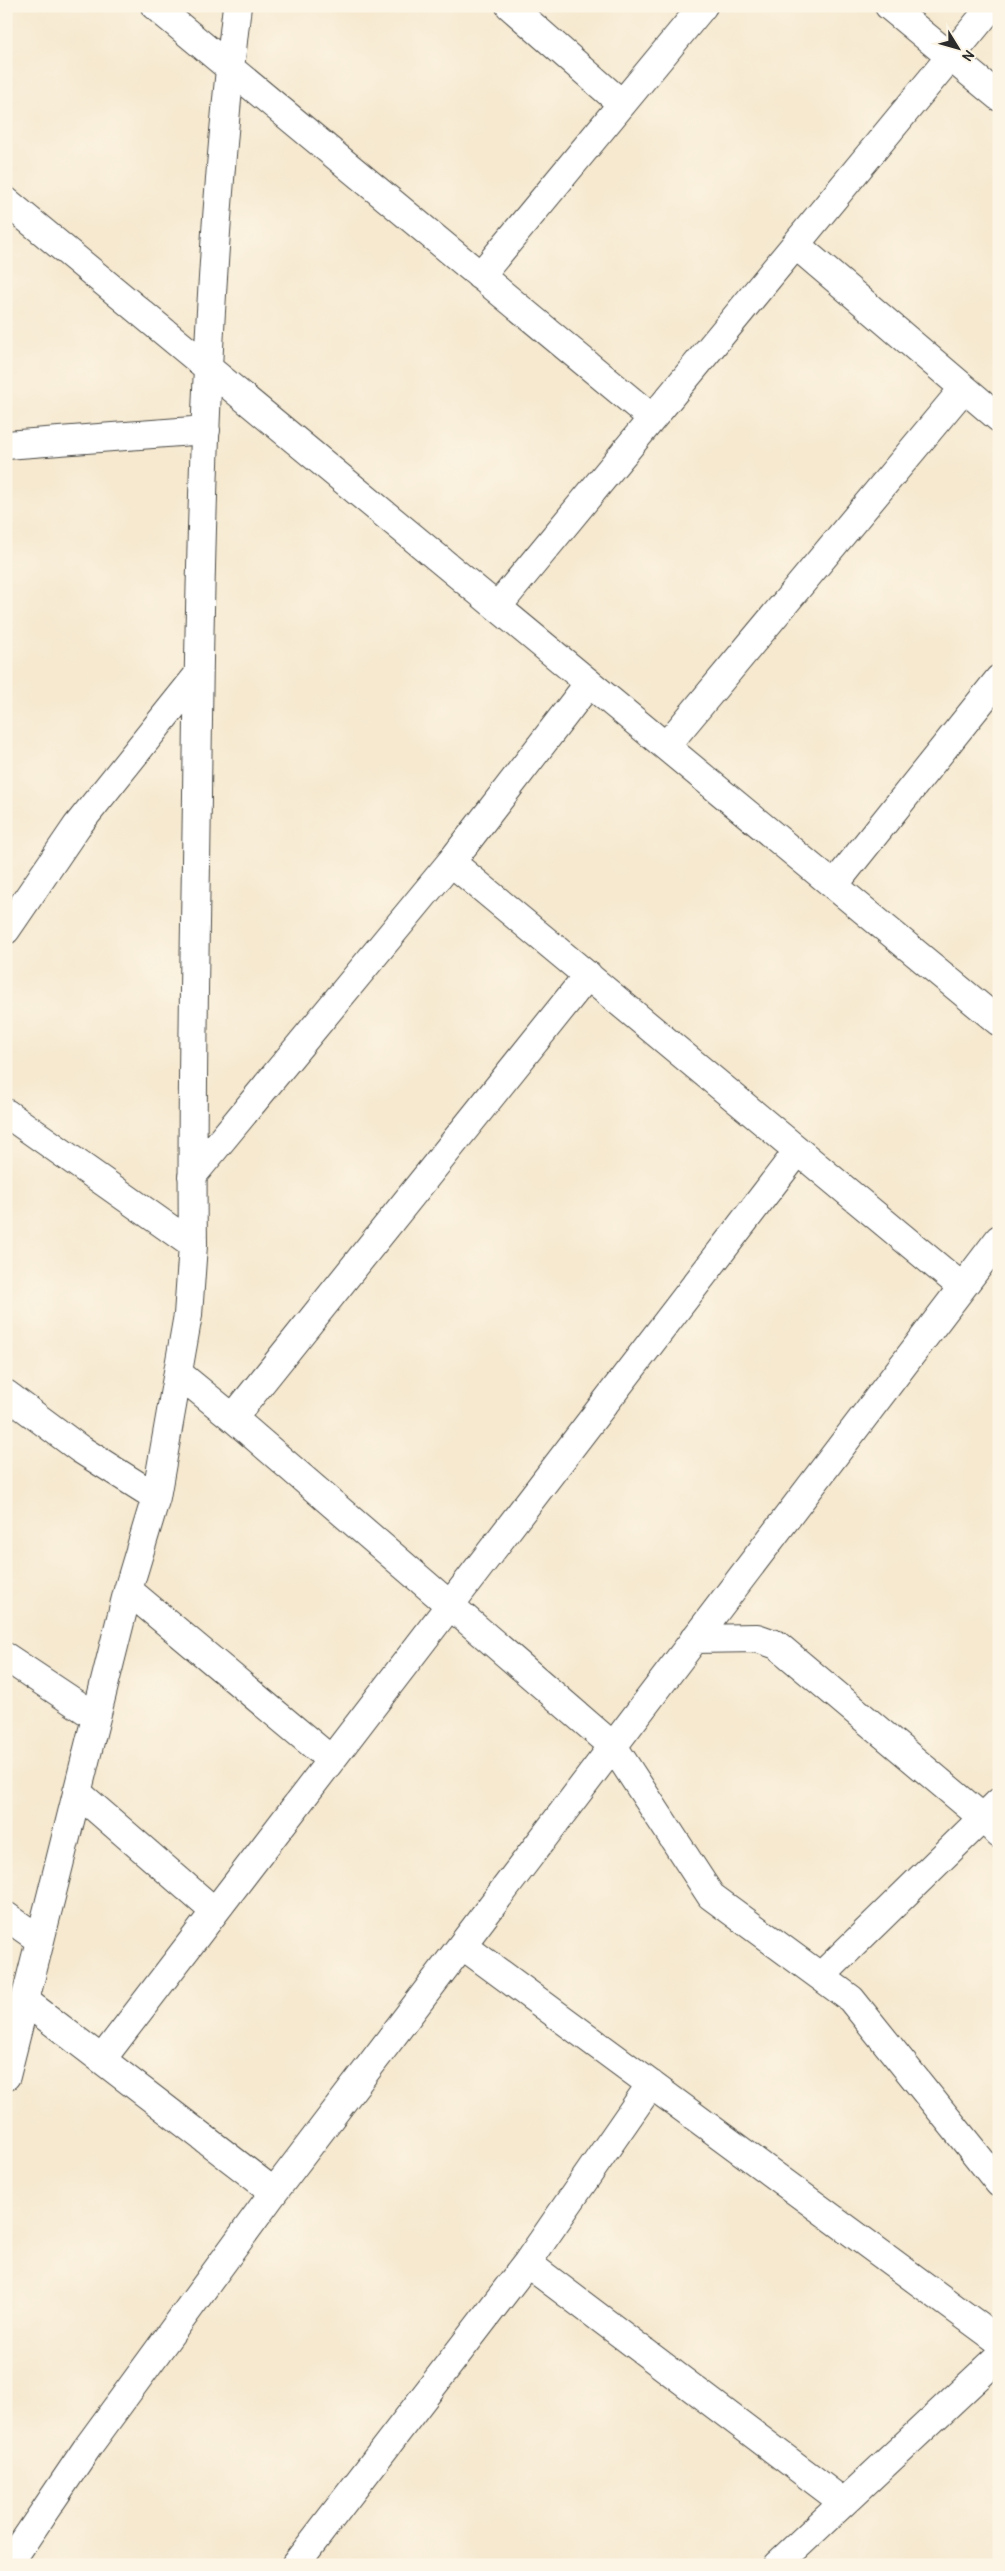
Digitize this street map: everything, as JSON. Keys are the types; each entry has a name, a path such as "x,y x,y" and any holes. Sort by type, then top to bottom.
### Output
{"street":[{"path":"155,6 652,418"},
{"path":"6,2076 128,1590 156,1497 188,1315 193,1245 192,1176 198,675 207,367 230,68 238,6"},
{"path":"510,6 622,104"},
{"path":"480,276 704,6"},
{"path":"889,6 999,98"},
{"path":"497,607 992,6"},
{"path":"6,201 999,1022"},
{"path":"796,245 999,418"},
{"path":"666,746 964,388"},
{"path":"6,445 206,430"},
{"path":"6,930 77,826 198,675"},
{"path":"192,1176 450,862 589,683"},
{"path":"834,885 996,687"},
{"path":"450,862 962,1287"},
{"path":"233,1418 588,975"},
{"path":"6,1113 193,1245"},
{"path":"102,2059 448,1604 798,1151"},
{"path":"8,2565 87,2448 274,2192 999,1239"},
{"path":"178,1373 233,1418 613,1746 711,1896 851,1999 999,2183"},
{"path":"6,1394 80,1449 156,1497"},
{"path":"128,1590 330,1759"},
{"path":"694,1640 758,1638 777,1645 994,1818 821,1976"},
{"path":"6,1657 96,1717"},
{"path":"77,1792 214,1911"},
{"path":"6,1916 40,1940"},
{"path":"462,1945 999,2341"},
{"path":"24,2000 274,2192"},
{"path":"295,2565 528,2263 651,2084"},
{"path":"528,2263 843,2502"},
{"path":"777,2565 999,2357"}]}
